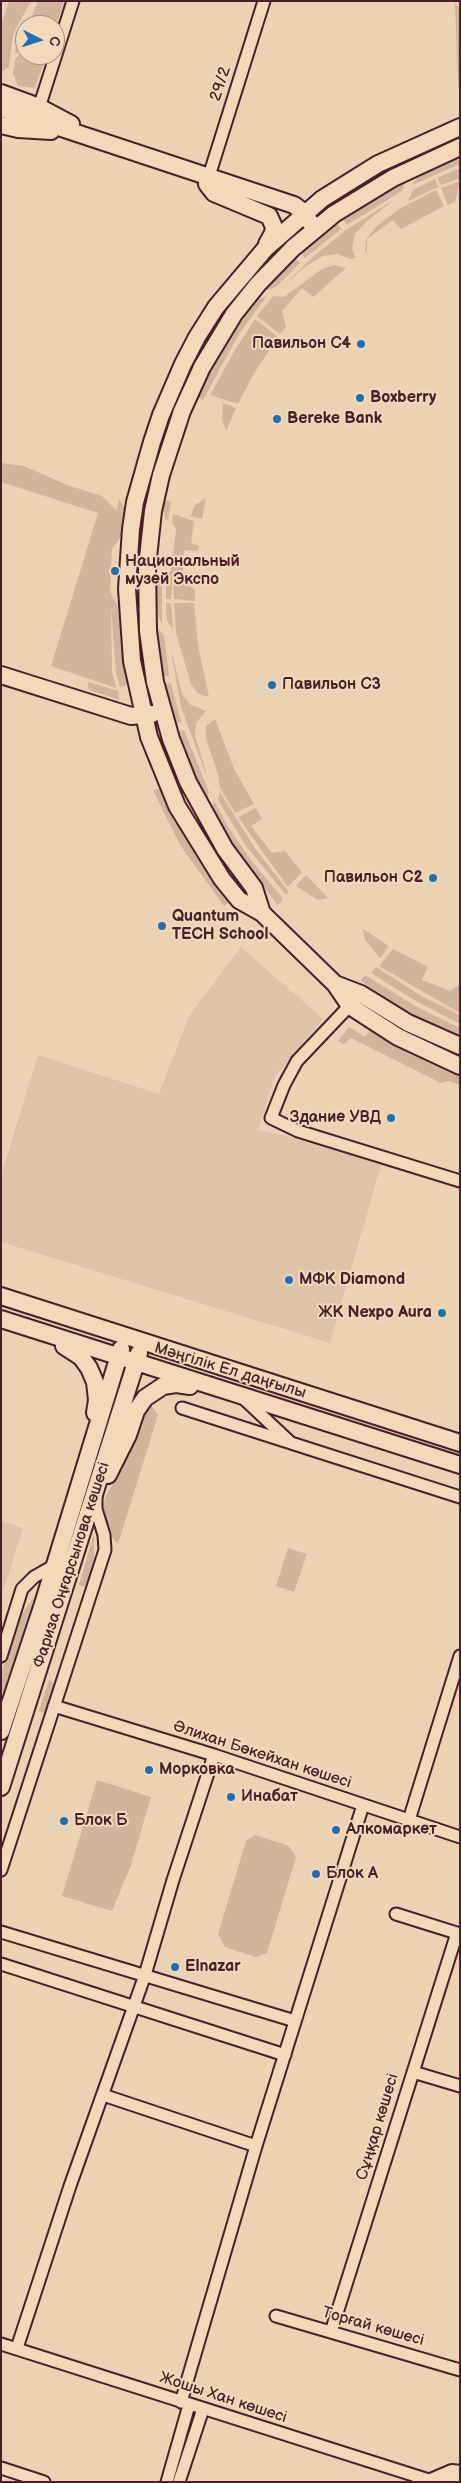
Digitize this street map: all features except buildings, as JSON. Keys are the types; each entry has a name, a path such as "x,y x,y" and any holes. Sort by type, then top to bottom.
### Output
{"street":[{"path":"38,114 74,1"},
{"name":"29/2","path":"209,176 264,1"},
{"path":"1,93 74,132 294,204 304,213 315,228"},
{"path":"1,108 38,114"},
{"path":"1,125 24,130 74,132"},
{"path":"460,127 373,166 304,213 265,249 216,307 196,337 170,394 152,442 135,502 127,589 132,661 143,716 165,778 184,819 222,879 239,900 262,913 335,984 398,1037 460,1066"},
{"path":"262,913 254,888 225,849 197,802 180,763 162,711 150,652 147,589 153,511 166,455 192,388 224,330 258,284 315,228 371,190 460,147"},
{"path":"209,176 208,184 214,194 269,216 274,226 273,233 265,249"},
{"path":"1,675 125,715 143,716 162,711"},
{"path":"355,1000 460,1046"},
{"path":"355,1000 297,1062 284,1085 271,1118 298,1131 460,1181"},
{"name":"Мәңгілік Ел даңғылы","path":"1,1296 460,1444"},
{"name":"Мәңгілік Ел даңғылы","path":"1,1318 136,1363 460,1465"},
{"path":"17,1324 71,1349 81,1357 89,1368 95,1382 97,1400 93,1425 94,1437"},
{"name":"Фариза Оңғарсынова көшесі","path":"1,1731 55,1565 124,1337"},
{"name":"Фариза Оңғарсынова көшесі","path":"1,1787 142,1343"},
{"path":"1,1870 105,1550 104,1535 96,1509 96,1488 112,1469 140,1404 156,1389 176,1384 210,1391 234,1393 291,1443"},
{"path":"182,1408 460,1497"},
{"path":"1,1656 22,1589 34,1577 55,1565"},
{"path":"1,1765 24,1692 28,1649"},
{"path":"409,1820 460,1656"},
{"name":"Әлихан Бөкейхан көшесі","path":"54,1706 214,1755 460,1837"},
{"path":"17,2348 70,2186 145,1975 173,1880 214,1755"},
{"path":"167,2482 185,2404 256,2146 363,1805"},
{"path":"396,1914 458,1933"},
{"path":"1,1932 295,2022"},
{"name":"Сұңқар көшесі","path":"331,2332 412,2072 458,1933"},
{"path":"1,1964 285,2055"},
{"path":"412,2072 460,2086"},
{"path":"103,2094 256,2146"},
{"name":"Торғай көшесі","path":"276,2316 460,2370"},
{"name":"Жошы Хан көшесі","path":"1,2344 432,2481"},
{"path":"179,2482 203,2409"},
{"path":"1,2468 44,2482"},
{"path":"432,2481 452,2473 460,2474"}],"shaded area":[{"path":"9,1 31,1 23,15 15,15 15,30 9,67 1,72 1,26"},
{"path":"38,1 64,1 59,15 32,15"},
{"path":"455,3 460,9 460,86 458,88"},
{"path":"15,60 15,65 43,65 35,88 18,86 13,73"},
{"path":"460,156 460,164 412,185 422,172"},
{"path":"460,168 460,178 441,185 437,178"},
{"path":"435,179 438,187 408,201 413,190"},
{"path":"406,180 402,191 347,225 342,218"},
{"path":"460,181 455,202 448,205 441,188"},
{"path":"436,190 444,206 401,229 393,220 367,239 367,252 365,253 366,239 376,227 399,209"},
{"path":"395,199 367,221 355,234 352,248 355,257 351,259 337,254 323,256 306,266 285,284 314,256 346,230"},
{"path":"336,222 341,229 305,258 300,252"},
{"path":"294,257 300,263 276,287 263,291"},
{"path":"334,265 346,268 313,297 302,288 282,311 286,327 280,334 257,316 273,296 284,297 322,269"},
{"path":"237,291 170,431 162,428 177,392 217,318"},
{"path":"267,296 239,334 203,400 196,396 229,336 248,308 257,300"},
{"path":"255,319 278,337 253,375 238,404 210,395 235,350"},
{"path":"223,403 236,408 226,431 222,420"},
{"path":"152,458 160,460 140,604 134,560 139,518"},
{"path":"1,463 24,466 67,485 102,496 117,511 119,500 125,508 123,534 112,549 110,592 120,610 129,684 120,687 116,673 111,607 112,671 116,688 51,666 98,513 1,482"},
{"path":"206,498 202,519 191,516 195,505"},
{"path":"163,500 171,502 168,519 165,520"},
{"path":"173,514 194,521 191,543 199,546 198,551 184,550 182,581 195,590 195,601 174,599 173,573 171,599 166,599 166,577 171,571 176,529 172,523"},
{"path":"160,578 162,578 162,625 155,607 155,590"},
{"path":"166,603 171,603 173,629 167,621"},
{"path":"174,603 194,603 198,645 209,697 198,694 191,684 176,633"},
{"path":"155,625 164,635 169,676 162,677"},
{"path":"170,645 182,694 191,705 206,711 196,723 195,735 209,782 181,707"},
{"path":"88,682 118,691 119,700 90,690"},
{"path":"171,683 181,722 174,724 163,684"},
{"path":"215,719 235,771 254,804 235,813 220,788 218,774 206,739 206,726"},
{"path":"184,730 209,792 206,804 176,732"},
{"path":"160,789 196,855 230,902 224,906 180,845 153,790"},
{"path":"220,792 254,847 289,892 286,895 246,846 218,800"},
{"path":"214,801 250,859 283,899 278,905 233,848 212,809"},
{"path":"186,805 250,894 244,898 226,873"},
{"path":"256,808 262,819 251,826 272,853 285,851 302,872 288,887 238,817"},
{"path":"306,875 328,898 318,900 296,886"},
{"path":"363,929 389,946 380,958 365,940"},
{"path":"241,947 323,1019 275,1076 258,1130 283,1135 381,1165 330,1343 1,1242 1,1176 38,1055 159,1094 189,1016"},
{"path":"393,949 428,967 422,980 450,991 460,984 460,1013 379,966"},
{"path":"376,967 423,997 460,1015 460,1024 414,1000 371,973"},
{"path":"365,975 417,1007 460,1028 460,1036 415,1015 386,998 361,981"},
{"path":"349,1027 365,1037 371,1029 428,1062 460,1074 460,1085 449,1081 441,1083 351,1038 344,1044 338,1041"},
{"path":"148,1401 158,1415 118,1544 109,1534 102,1508 106,1495 123,1468 138,1421"},
{"path":"1,1521 23,1528 1,1598"},
{"path":"94,1533 94,1561 87,1584 83,1587 79,1585"},
{"path":"288,1548 307,1554 294,1592 276,1586"},
{"path":"34,1597 1,1702 1,1674 15,1629 21,1615"},
{"path":"49,1680 55,1685 46,1714 39,1711"},
{"path":"97,1780 151,1797 131,1865 112,1911 62,1896"},
{"path":"255,1835 289,1846 296,1857 267,1953 256,1957 225,1947 218,1934 246,1841"}],"place":[{"name":"Павильон С4","path":"361,344"},
{"name":"Boxberry","path":"360,398"},
{"name":"Bereke Bank","path":"277,419"},
{"name":"Национальный музей Экспо","path":"115,571"},
{"name":"Павильон С3","path":"272,685"},
{"name":"Павильон С2","path":"433,878"},
{"name":"Quantum TECH School","path":"162,926"},
{"name":"Здание УВД","path":"391,1118"},
{"name":"МФК Diamond","path":"289,1280"},
{"name":"ЖК Nexpo Aura","path":"442,1313"},
{"name":"Морковка","path":"149,1770"},
{"name":"Инабат","path":"231,1797"},
{"name":"Блок Б","path":"64,1821"},
{"name":"Алкомаркет","path":"336,1830"},
{"name":"Блок А","path":"316,1874"},
{"name":"Elnazar","path":"175,1967"}]}
